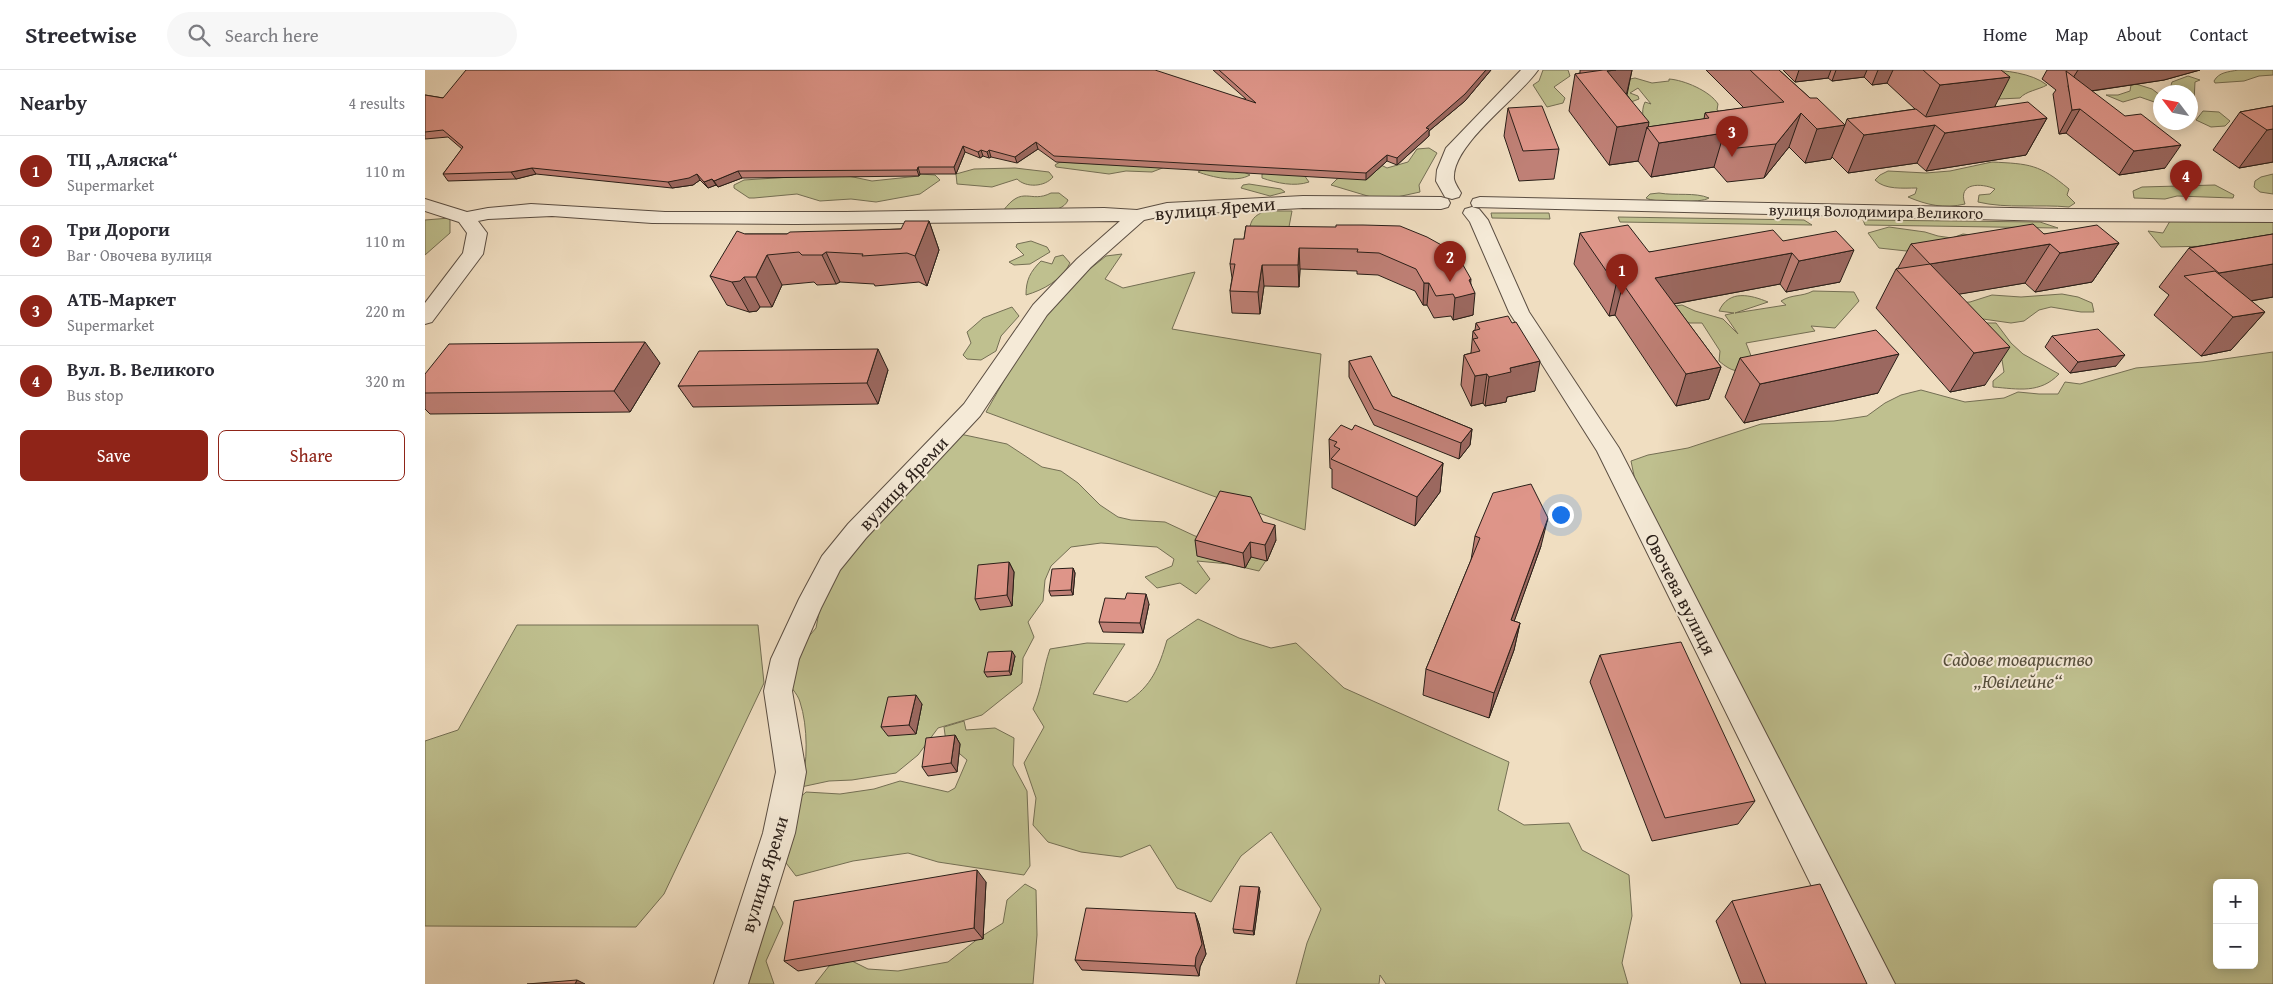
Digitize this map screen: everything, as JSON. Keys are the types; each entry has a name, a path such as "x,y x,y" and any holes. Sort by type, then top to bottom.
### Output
{"street":[{"path":"1446,198 1446,170 1455,148 1530,70"},
{"name":"вулиця Яреми","path":"731,984 779,833 791,772 778,691 785,659 808,607 826,572 857,531 972,410 1040,310 1084,263 1137,216 1167,209 1330,201 1446,198"},
{"name":"вулиця Володимира Великого","path":"1446,198 1447,212 1454,214 1476,208 2273,216"},
{"path":"425,205 466,218 492,212 552,208 640,216 714,218 897,218 1095,214 1137,216"},
{"name":"Овочева вулиця","path":"1476,208 1479,220 1519,312 1607,448 1878,984"},
{"path":"425,317 473,254 477,233 466,218"}],"green space":[{"path":"1543,70 1568,70 1570,76 1554,87 1565,98 1563,103 1547,107 1533,85 1539,81"},
{"path":"1986,70 2026,75 2047,85 2020,98 1999,99 1970,94"},
{"path":"2238,70 2273,70 2273,75 2259,76 2244,81 2215,83 2216,78 2221,74"},
{"path":"2188,76 2200,80 2195,82 2195,85 2171,85 2172,82"},
{"path":"1635,78 1652,83 1669,81 1669,79 1689,84 1714,99 1718,104 1717,110 1724,115 1648,133 1643,110 1645,102 1651,104 1638,88 1630,93 1638,96 1639,99 1631,102 1628,96 1620,90 1625,80"},
{"path":"2136,84 2153,90 2153,102 2140,97 2123,102 2106,95 2118,95 2130,91 2131,85"},
{"path":"2203,111 2219,112 2230,121 2225,126 2211,127 2198,121 2198,117"},
{"path":"1429,148 1437,153 1419,185 1420,192 1397,197 1371,197 1331,185 1337,179 1377,163 1387,168 1408,162 1417,149"},
{"path":"1060,162 1165,167 1152,172 1126,171 1109,174 1056,167 1055,165"},
{"path":"1992,162 2025,165 2041,170 2069,189 2067,195 2075,203 2069,207 2012,206 1978,202 1979,195 1990,194 1995,189 1978,185 1968,188 1964,192 1965,204 1936,205 1908,197 1915,194 1917,188 1889,187 1875,180 1888,171 1926,173 1950,171"},
{"path":"1015,168 1049,172 1053,177 1045,183 1035,185 1025,184 1017,179 992,187 957,184 956,174 974,169"},
{"path":"1202,170 1240,170 1250,175 1231,179 1198,172"},
{"path":"1273,172 1304,175 1309,182 1286,184 1262,178 1262,174"},
{"path":"839,174 872,181 919,176 920,174 935,175 940,180 920,194 876,202 851,199 820,201 797,194 749,198 734,188 734,185 744,180"},
{"path":"2273,174 2273,194 2260,192 2254,187 2255,181 2261,177"},
{"path":"1249,184 1281,189 1285,192 1270,196 1241,188 1243,185"},
{"path":"2215,185 2234,195 2233,198 2177,196 2165,199 2134,198 2133,191 2142,187"},
{"path":"1059,193 1068,200 1058,209 1049,211 1003,211 1016,198 1021,196 1037,197"},
{"path":"1650,194 1698,195 1709,198 1678,202 1646,198"},
{"path":"1265,211 1292,211 1288,232 1249,231 1254,218"},
{"path":"1491,213 1549,213 1550,219 1492,218"},
{"path":"1618,217 1804,220 1812,225 1620,222"},
{"path":"450,218 450,233 425,255 425,220"},
{"path":"1863,220 2040,222 2058,228 1865,225"},
{"path":"2170,221 2273,222 2273,245 2161,247 2148,231 2163,233"},
{"path":"1889,227 1952,238 1963,234 1977,236 1934,254 1879,248 1868,233"},
{"path":"1031,241 1047,247 1050,252 1030,264 1014,265 1009,262 1024,255 1016,247 1017,244"},
{"path":"1122,254 1105,279 1123,288 1195,272 1172,329 1321,354 1305,530 986,412 1027,340 1060,293 1106,256"},
{"path":"1063,255 1070,263 1067,269 1045,287 1026,295 1028,281 1037,265 1041,261 1052,264 1055,257"},
{"path":"1813,291 1854,292 1859,301 1835,328 1811,326 1815,331 1746,343 1755,366 1740,371 1732,370 1719,361 1720,351 1702,323 1688,323 1669,307 1682,305 1723,319 1738,334 1725,315 1734,313 1719,311 1728,299 1748,296 1768,302 1735,313 1786,305 1781,301"},
{"path":"2062,294 2078,297 2092,303 2094,312 2081,312 2051,307 2039,310 2024,321 2011,323 1976,318 1957,303 1970,302 1992,295 2021,297"},
{"path":"1012,307 1019,316 1001,336 996,351 981,360 967,359 963,355 971,343 967,332 983,318"},
{"path":"1984,323 1996,323 2011,343 2023,354 2059,374 2044,385 2028,389 1993,387 1993,381 2004,372 2002,360 1988,352"},
{"name":"Садове товариство „Ювілейне“","path":"2273,352 2273,984 1879,984 1637,490 1631,461 1648,455 1688,448 1761,424 1834,421 1867,416 1885,403 1901,395 1921,390 1965,402 2004,398 2018,392 2058,394 2065,382 2080,384 2136,368 2203,362"},
{"path":"960,434 1007,444 1042,467 1061,471 1078,483 1100,505 1118,517 1131,520 1165,522 1195,536 1240,545 1269,556 1259,571 1229,564 1197,561 1210,579 1196,594 1180,583 1157,588 1145,577 1172,566 1174,559 1157,547 1101,543 1071,547 1051,566 1045,580 1043,601 1028,622 1034,637 1023,658 1022,683 982,715 938,728 918,755 896,773 852,780 829,781 801,787 806,756 805,722 799,699 783,677 793,655 816,628 823,592 842,545"},
{"path":"1198,619 1239,638 1271,648 1296,643 1344,688 1509,762 1498,810 1524,825 1569,823 1582,850 1629,875 1632,916 1622,963 1628,984 1386,984 1380,975 1379,984 1296,984 1307,943 1321,909 1271,832 1241,856 1211,902 1177,888 1150,845 1121,857 1081,852 1048,842 1033,825 1036,798 1024,763 1044,727 1033,709 1050,649 1087,643 1125,644 1093,694 1127,702 1136,696 1149,682 1161,659 1167,640"},
{"path":"517,625 758,625 764,683 664,894 636,927 425,926 425,741 458,730"},
{"path":"964,721 966,730 995,728 1014,738 1013,765 1027,791 1030,866 1024,875 938,862 908,853 853,861 796,876 777,851 784,812 806,792 840,794 874,789 900,781 948,792 955,788 967,760 946,742 944,727"},
{"path":"1025,884 1036,890 1037,935 1033,984 815,984 829,966 852,961 868,969 898,971 948,962 979,938 1003,923 1007,900"},
{"path":"774,906 783,923 766,961 774,984 745,984 763,927"}],"building":[{"path":"466,70 1155,70 1256,103 1219,70 1486,70 1465,94 1426,128 1429,129 1397,158 1387,155 1366,173 1054,156 1036,142 1015,157 989,150 987,152 981,150 978,152 963,146 954,167 918,167 917,170 738,171 714,181 712,179 704,182 697,174 689,178 668,182 532,168 511,172 443,174 463,147 443,130 425,132 425,95 443,98"},
{"path":"1616,70 1607,71 1649,122 1617,127 1575,74"},
{"path":"1750,70 1779,70 1810,98 1817,98 1845,125 1817,129 1801,113 1776,144 1737,148 1724,133 1659,143 1647,127 1709,118 1705,113 1784,102"},
{"path":"1923,70 2001,70 2010,77 1940,85"},
{"path":"2066,71 2125,116 2141,114 2153,123 2153,130 2162,130 2181,145 2134,151 2080,109 2072,110"},
{"path":"2028,102 2047,118 1945,133 1935,125 1864,135 1847,119 1916,109 1926,117"},
{"path":"1542,106 1559,149 1523,151 1508,108"},
{"path":"2273,106 2273,129 2267,130 2240,112"},
{"path":"905,221 929,221 915,256 907,253 862,256 863,254 826,252 822,255 802,255 799,252 767,255 756,277 744,277 740,281 732,282 710,276 737,231 745,234 787,234 790,232 901,229"},
{"path":"2033,224 2044,234 2097,225 2119,243 2060,253 2050,244 1930,264 1911,244"},
{"path":"1336,225 1400,226 1427,237 1445,247 1460,266 1463,265 1471,279 1469,280 1475,293 1455,298 1453,294 1436,296 1429,283 1424,283 1416,269 1379,253 1357,252 1358,249 1299,248 1298,265 1262,265 1258,292 1230,291 1235,264 1230,264 1234,239 1244,239 1246,226 1336,227"},
{"path":"1628,225 1649,252 1773,230 1783,241 1836,231 1854,250 1799,261 1792,253 1655,278 1721,367 1686,374 1623,284 1616,285 1580,233"},
{"path":"2273,234 2273,264 2219,273 2189,248"},
{"path":"1930,264 2010,347 1974,353 1896,269"},
{"path":"2215,271 2265,312 2233,317 2184,276"},
{"path":"1508,316 1512,323 1516,322 1540,361 1510,368 1511,372 1489,377 1487,374 1475,376 1464,355 1480,351 1473,339 1478,338 1473,331 1480,329 1476,323"},
{"path":"2098,329 2125,355 2078,362 2052,336"},
{"path":"1876,330 1899,354 1760,384 1740,358"},
{"path":"645,342 614,391 425,393 425,374 449,344"},
{"path":"878,349 867,383 678,386 699,351"},
{"path":"1371,356 1392,396 1472,429 1461,443 1374,409 1349,361"},
{"path":"1341,425 1352,430 1355,425 1443,463 1417,497 1331,459 1340,449 1334,446 1337,442 1329,439"},
{"path":"1531,484 1548,518 1511,620 1520,623 1494,693 1426,669 1480,538 1475,536 1493,493"},
{"path":"1220,491 1251,497 1263,522 1275,525 1265,545 1250,542 1243,553 1195,540"},
{"path":"1009,562 1007,595 975,599 978,565"},
{"path":"1073,568 1071,590 1049,591 1052,569"},
{"path":"1127,593 1146,594 1140,623 1099,622 1105,598 1125,599"},
{"path":"1681,642 1755,801 1665,818 1600,655"},
{"path":"1012,651 1009,671 984,672 988,652"},
{"path":"916,695 909,725 881,727 888,697"},
{"path":"955,735 951,763 922,767 926,738"},
{"path":"977,870 974,928 784,961 794,901"},
{"path":"1820,884 1867,984 1766,984 1732,901"},
{"path":"1240,886 1259,887 1253,931 1233,929"},
{"path":"1086,908 1195,913 1202,944 1196,957 1195,966 1075,960"},
{"path":"577,980 575,984 527,984"}],"place":[{"name":"АТБ-Маркет","path":"1732,157"},
{"name":"Вул. В. Великого","path":"2186,201"},
{"name":"Три Дороги","path":"1450,282"},
{"name":"ТЦ „Аляска“","path":"1622,295"}]}
